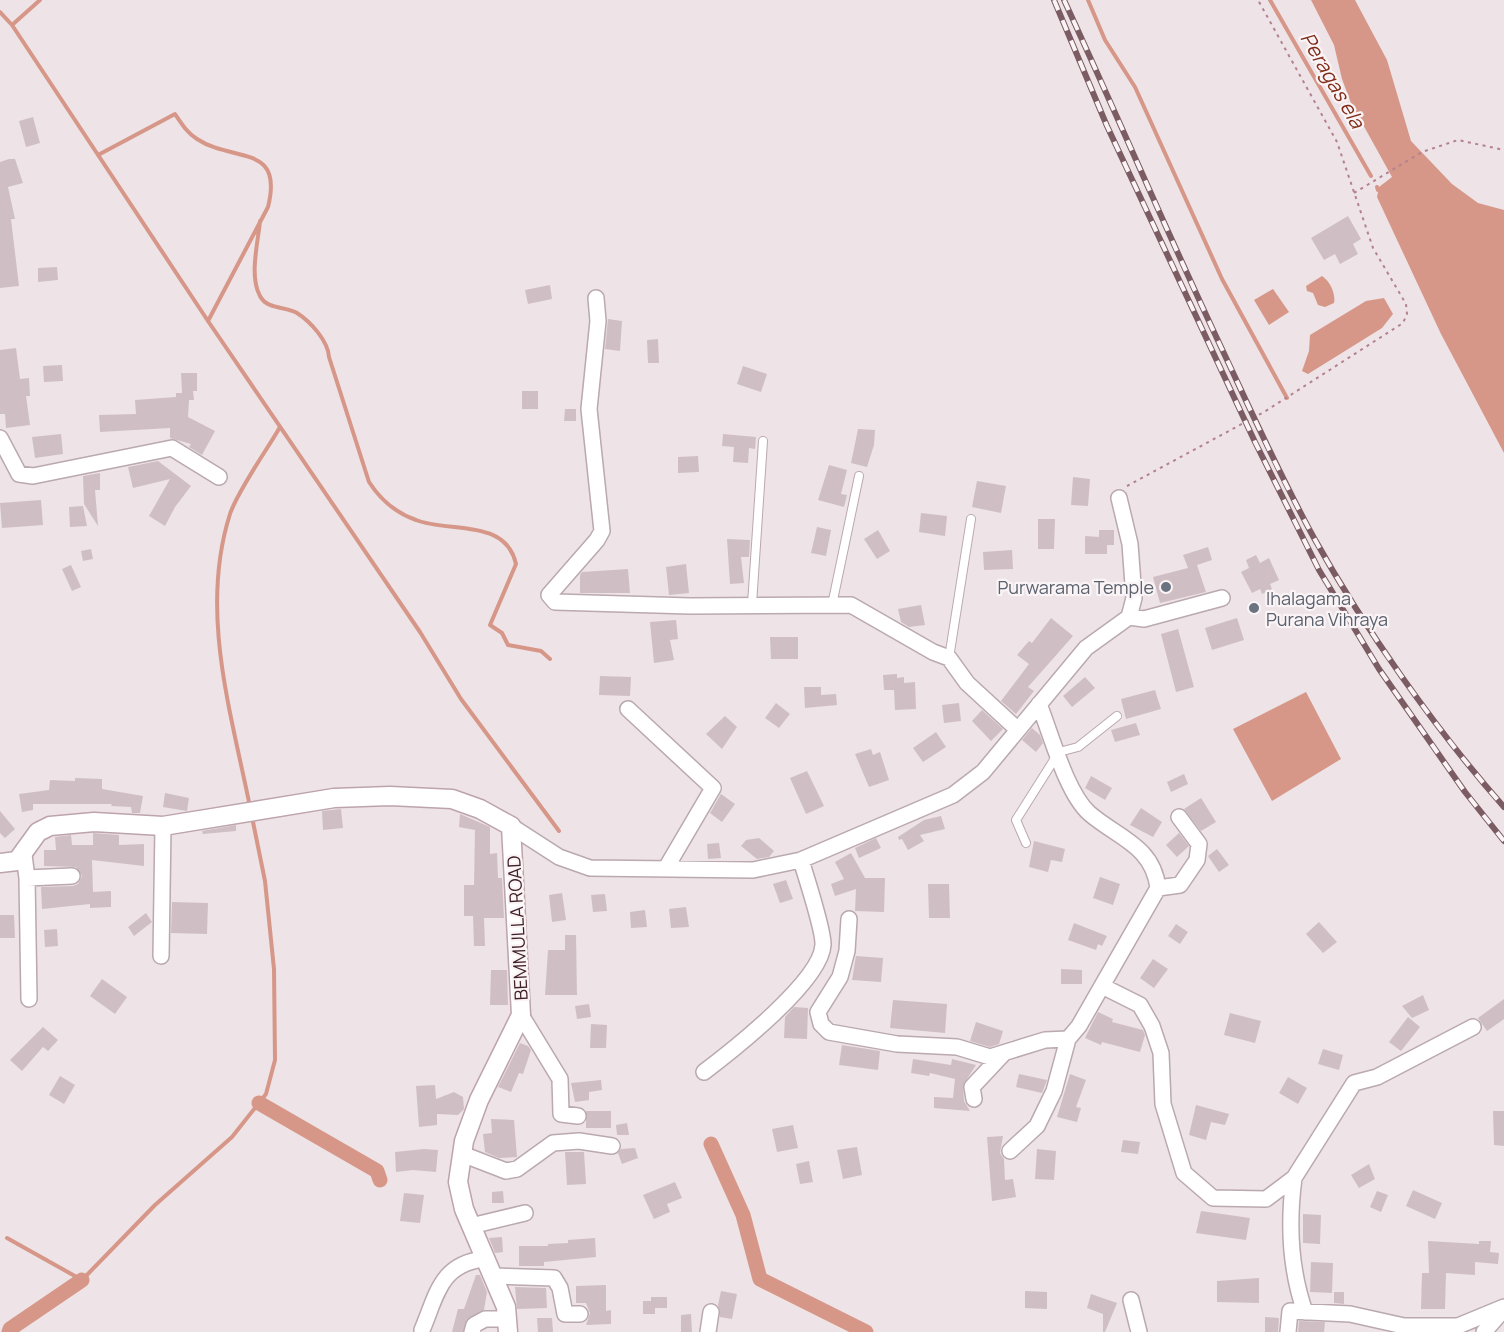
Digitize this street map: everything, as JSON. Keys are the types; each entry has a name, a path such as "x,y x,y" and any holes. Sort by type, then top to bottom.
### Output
{"street":[{"path":"596,298 598,321 590,409 602,531 597,540 549,595 555,602 690,606 851,605 933,652 949,658 968,683 1018,730"},
{"path":"0,438 19,474 33,476 172,448 219,477"},
{"path":"0,863 17,861 24,855 38,832 50,826 94,822 163,826 334,798 422,796 453,800 480,809 559,856 590,868 753,870 801,860 953,795 984,772 1086,648 1129,617 1134,598 1133,572 1130,544 1119,498"},
{"path":"1129,617 1144,619 1222,598"},
{"path":"1010,1151 1037,1126 1054,1091 1068,1039 1102,986 1158,888 1156,871 1126,837 1091,814 1073,793 1039,704"},
{"path":"628,710 713,788 666,868"},
{"path":"1158,888 1180,885 1197,860 1199,844 1179,817"},
{"path":"160,956 163,826"},
{"name":"BEMMULLA ROAD","path":"508,1326 506,1307 471,1226 458,1182 462,1155 491,1073 521,1015 511,826"},
{"path":"24,855 27,878 29,999"},
{"path":"704,1072 764,1024 817,965 823,945 801,860"},
{"path":"27,878 72,876"},
{"path":"849,919 847,951 840,977 818,1012 821,1024 829,1032 897,1044 957,1047 990,1057 1045,1040 1068,1039"},
{"path":"1102,986 1140,1005 1152,1026 1161,1053 1163,1104 1184,1173 1213,1198 1266,1199 1294,1178 1354,1083 1386,1073 1473,1027"},
{"path":"521,1015 560,1079 561,1114 578,1116"},
{"path":"974,1099 972,1087 1003,1054"},
{"path":"462,1155 506,1171 517,1169 553,1143 579,1141 612,1146"},
{"path":"1294,1178 1290,1208 1294,1282 1305,1312"},
{"path":"471,1226 525,1213"},
{"path":"422,1330 442,1280 471,1260 484,1259"},
{"path":"492,1276 555,1278 560,1288 565,1314 580,1314"},
{"path":"1131,1300 1139,1332"},
{"path":"1288,1332 1290,1311 1350,1314 1404,1326 1458,1326 1504,1308"},
{"path":"1484,1332 1504,1308"},
{"path":"708,1332 711,1312"},
{"path":"472,1332 474,1325 485,1319 508,1326"}],"lane":[{"path":"752,604 763,441"},
{"path":"832,605 859,476"},
{"path":"949,658 971,519"},
{"path":"1026,843 1016,820 1059,752 1078,747 1117,716"}],"path":[{"path":"1119,498 1125,487 1272,407 1403,323 1407,314 1406,304 1373,248 1337,142 1258,0"},
{"path":"1354,193 1422,152 1458,140 1504,150"}],"shaded area":[{"path":"1311,0 1355,0 1387,60 1411,141 1452,184 1478,203 1504,210 1504,453 1441,334 1377,197 1379,187 1392,177 1351,103 1342,79 1334,45"},
{"path":"1322,276 1330,284 1334,296 1334,303 1325,307 1318,305 1313,293 1307,291 1306,286"},
{"path":"1273,289 1289,312 1269,325 1254,300"},
{"path":"1384,298 1393,314 1382,328 1308,374 1302,371 1309,351 1310,335 1366,301"},
{"path":"1306,692 1341,759 1272,801 1233,729"}],"building":[{"path":"33,117 40,143 26,147 19,121"},
{"path":"15,159 23,183 8,187 15,219 11,219 19,286 0,288 0,162"},
{"path":"1348,216 1361,239 1353,244 1358,254 1340,264 1335,254 1324,260 1311,238"},
{"path":"57,267 58,280 38,282 38,268"},
{"path":"550,285 552,299 528,304 525,290"},
{"path":"608,319 622,321 620,351 605,349"},
{"path":"658,339 659,363 648,363 647,340"},
{"path":"16,348 20,379 29,378 30,396 26,396 30,425 6,428 5,414 0,414 0,350"},
{"path":"62,365 63,381 44,382 43,366"},
{"path":"743,366 767,374 761,392 737,384"},
{"path":"181,373 197,373 197,391 193,391 194,400 189,400 188,417 215,431 202,455 189,447 191,444 170,438 170,428 100,432 99,415 136,414 135,400 176,397 176,393 182,393"},
{"path":"522,391 538,391 538,409 522,409"},
{"path":"565,409 576,409 576,421 564,421"},
{"path":"858,429 875,430 874,445 867,467 851,463"},
{"path":"61,434 63,454 35,458 32,437"},
{"path":"723,434 756,437 755,449 749,448 748,463 733,462 734,447 722,446"},
{"path":"698,456 699,472 678,473 678,457"},
{"path":"158,461 191,486 175,507 165,526 149,516 170,479 133,488 128,467"},
{"path":"829,465 847,470 841,494 847,495 844,507 818,500"},
{"path":"100,473 100,490 95,490 98,526 84,504 83,476"},
{"path":"1073,477 1090,479 1088,506 1071,505"},
{"path":"977,481 1006,486 1001,513 972,507"},
{"path":"41,500 43,525 2,528 0,503"},
{"path":"83,506 87,526 70,527 69,507"},
{"path":"921,513 947,516 945,536 919,532"},
{"path":"1038,519 1055,519 1054,549 1038,549"},
{"path":"817,527 831,530 826,556 811,553"},
{"path":"878,530 890,551 877,559 864,539"},
{"path":"1099,530 1114,530 1114,545 1107,545 1107,554 1085,554 1085,536 1099,537"},
{"path":"727,539 750,540 749,557 741,557 744,583 730,584"},
{"path":"1208,547 1212,560 1197,565 1206,592 1160,603 1153,577 1188,568 1183,555"},
{"path":"91,549 93,559 83,561 81,551"},
{"path":"1012,550 1013,569 984,570 983,552"},
{"path":"1256,555 1260,563 1269,558 1279,580 1270,584 1272,589 1262,594 1260,589 1252,593 1241,572 1249,568 1246,560"},
{"path":"686,564 689,593 669,595 666,567"},
{"path":"71,565 81,587 72,591 62,569"},
{"path":"628,569 630,593 580,593 582,572"},
{"path":"921,605 925,625 909,627 901,622 898,609"},
{"path":"1051,618 1073,636 1028,687 1034,691 1016,714 1001,701 1029,664 1017,655 1029,641 1032,643"},
{"path":"1237,618 1244,640 1212,650 1205,628"},
{"path":"676,620 678,639 670,640 674,660 654,663 650,622"},
{"path":"1178,629 1194,687 1176,692 1161,634"},
{"path":"770,637 798,637 798,659 771,659"},
{"path":"897,674 897,678 904,677 904,683 915,682 916,709 895,710 894,690 884,690 883,675"},
{"path":"600,676 631,677 630,696 599,695"},
{"path":"1085,677 1095,688 1072,707 1063,696"},
{"path":"804,687 821,687 821,695 836,694 837,705 805,708"},
{"path":"1155,690 1161,709 1126,719 1121,699"},
{"path":"776,703 790,714 779,728 765,718"},
{"path":"959,703 961,721 944,723 942,705"},
{"path":"982,710 1003,729 991,741 972,721"},
{"path":"725,716 737,727 722,749 706,734"},
{"path":"1136,723 1140,735 1115,742 1111,730"},
{"path":"1032,728 1040,735 1043,743 1036,752 1022,740"},
{"path":"936,732 946,747 923,762 913,748"},
{"path":"871,749 873,755 880,752 889,780 869,787 855,754"},
{"path":"807,771 824,806 806,814 790,778"},
{"path":"1184,774 1188,784 1171,792 1167,782"},
{"path":"1091,776 1112,788 1105,800 1085,788"},
{"path":"75,778 102,779 102,789 143,796 140,813 132,813 131,807 111,806 112,804 33,804 33,810 22,812 19,794 49,790 50,780 75,781"},
{"path":"165,793 189,798 187,811 163,807"},
{"path":"721,794 735,804 722,822 710,813"},
{"path":"1201,798 1216,822 1201,831 1184,809"},
{"path":"1141,808 1162,822 1153,837 1130,825"},
{"path":"341,809 343,828 323,830 322,811"},
{"path":"0,811 15,829 5,838 0,833"},
{"path":"460,814 490,827 490,854 497,853 498,878 502,878 504,918 484,918 485,946 474,946 473,916 464,916 464,885 474,885 475,830 459,827"},
{"path":"941,816 945,829 920,835 924,841 908,850 902,839 899,840 898,837 924,820"},
{"path":"236,825 236,831 203,834 202,831"},
{"path":"93,833 119,835 119,845 144,844 144,866 92,860 93,892 111,891 111,907 90,908 90,904 42,909 41,887 73,886 78,884 82,876 76,867 44,866 44,850 56,850 55,837 71,835 72,845 93,845"},
{"path":"1179,833 1189,846 1177,857 1166,845"},
{"path":"759,838 774,851 769,857 757,859 741,846 746,840"},
{"path":"876,838 881,848 859,858 855,848"},
{"path":"1034,841 1065,849 1062,862 1051,860 1048,872 1029,867"},
{"path":"719,843 721,858 708,859 707,844"},
{"path":"1217,849 1229,865 1219,872 1208,856"},
{"path":"851,853 865,878 885,878 884,912 855,911 856,889 835,896 831,884 844,879 835,862"},
{"path":"1100,877 1120,884 1113,905 1093,898"},
{"path":"786,880 793,899 780,903 773,884"},
{"path":"928,884 949,884 950,918 929,918"},
{"path":"562,893 566,920 552,922 549,895"},
{"path":"605,894 607,911 593,912 591,895"},
{"path":"172,902 208,903 207,934 171,933"},
{"path":"686,907 689,927 671,928 669,909"},
{"path":"645,910 647,927 631,928 630,912"},
{"path":"146,913 152,922 134,936 128,927"},
{"path":"0,915 14,915 15,938 0,938"},
{"path":"1319,922 1337,942 1323,953 1306,934"},
{"path":"1074,923 1107,936 1102,946 1098,944 1096,950 1068,940"},
{"path":"1176,924 1188,932 1180,944 1168,936"},
{"path":"57,929 58,946 45,947 44,930"},
{"path":"565,935 576,935 577,995 545,995 548,950 565,950"},
{"path":"856,956 883,958 881,982 852,980"},
{"path":"1153,959 1168,969 1154,988 1140,978"},
{"path":"1061,969 1082,970 1082,984 1061,984"},
{"path":"491,970 507,970 508,1005 490,1005"},
{"path":"102,979 127,997 115,1014 90,996"},
{"path":"1423,995 1429,1010 1412,1018 1402,1006"},
{"path":"1504,999 1504,1019 1487,1031 1478,1018"},
{"path":"893,1000 947,1004 945,1033 890,1028"},
{"path":"589,1004 591,1017 577,1019 575,1006"},
{"path":"794,1007 808,1008 807,1039 784,1038 785,1017"},
{"path":"1098,1012 1113,1019 1112,1022 1143,1030 1145,1035 1140,1052 1102,1042 1101,1045 1085,1038"},
{"path":"1230,1013 1261,1021 1255,1043 1224,1035"},
{"path":"1408,1017 1420,1027 1401,1051 1389,1042"},
{"path":"976,1022 1003,1031 999,1044 990,1047 970,1041"},
{"path":"591,1024 607,1025 606,1048 590,1048"},
{"path":"43,1027 58,1040 48,1051 43,1047 22,1071 10,1060"},
{"path":"520,1043 531,1050 523,1074 519,1073 511,1092 498,1087"},
{"path":"842,1045 880,1051 878,1070 839,1065"},
{"path":"1323,1049 1343,1055 1339,1070 1318,1064"},
{"path":"913,1059 951,1065 952,1059 976,1065 963,1085 964,1101 970,1111 934,1108 934,1097 953,1098 955,1079 930,1073 929,1076 911,1073"},
{"path":"1019,1074 1047,1080 1042,1093 1016,1087"},
{"path":"1070,1074 1086,1080 1076,1107 1081,1108 1077,1122 1057,1117"},
{"path":"60,1076 75,1085 64,1104 49,1095"},
{"path":"1288,1077 1307,1088 1298,1104 1279,1093"},
{"path":"601,1080 602,1090 589,1092 589,1100 575,1102 571,1083"},
{"path":"435,1085 436,1099 454,1092 463,1097 464,1109 458,1115 437,1114 437,1125 419,1127 416,1086"},
{"path":"1196,1105 1229,1114 1225,1125 1211,1122 1206,1140 1189,1135"},
{"path":"586,1111 611,1111 611,1128 586,1128"},
{"path":"1493,1111 1504,1111 1504,1146 1494,1145"},
{"path":"491,1119 514,1120 517,1157 499,1158 485,1152 483,1134 492,1133"},
{"path":"627,1123 629,1135 617,1135 616,1125"},
{"path":"793,1125 798,1148 777,1152 772,1129"},
{"path":"1003,1136 1000,1153 1004,1159 1005,1180 1013,1179 1016,1197 992,1201 987,1137"},
{"path":"1123,1140 1140,1142 1138,1154 1121,1152"},
{"path":"857,1147 862,1175 843,1179 837,1150"},
{"path":"635,1148 638,1158 622,1164 618,1153 621,1149"},
{"path":"1037,1149 1056,1151 1054,1180 1035,1179"},
{"path":"438,1150 436,1172 413,1170 396,1172 395,1152"},
{"path":"565,1152 584,1152 586,1184 567,1185"},
{"path":"809,1161 813,1182 800,1184 796,1164"},
{"path":"1369,1164 1375,1179 1359,1188 1351,1175"},
{"path":"675,1182 682,1198 667,1204 670,1212 654,1219 643,1195"},
{"path":"1413,1190 1442,1203 1435,1219 1406,1206"},
{"path":"503,1191 504,1203 492,1203 492,1192"},
{"path":"1377,1191 1388,1195 1381,1212 1370,1207"},
{"path":"404,1193 424,1195 420,1223 400,1221"},
{"path":"1201,1211 1250,1218 1246,1240 1196,1233"},
{"path":"1303,1214 1321,1215 1320,1244 1303,1243"},
{"path":"502,1237 503,1252 495,1253 489,1238"},
{"path":"595,1238 596,1257 544,1262 544,1266 519,1266 519,1246 548,1246 548,1244 568,1243 568,1240"},
{"path":"1428,1241 1479,1244 1479,1241 1491,1241 1490,1252 1499,1253 1498,1264 1475,1262 1475,1275 1446,1273 1445,1309 1421,1309 1422,1273 1429,1273"},
{"path":"1311,1262 1333,1263 1332,1293 1310,1292"},
{"path":"476,1275 480,1275 487,1292 484,1310 467,1319 463,1332 452,1332 458,1309 464,1309"},
{"path":"1259,1278 1259,1303 1217,1302 1217,1281"},
{"path":"606,1285 606,1311 611,1310 611,1324 586,1325 590,1313 586,1303 576,1303 576,1286"},
{"path":"515,1287 546,1288 547,1308 517,1309"},
{"path":"721,1291 737,1294 732,1319 720,1317 718,1305"},
{"path":"1025,1291 1047,1292 1047,1309 1025,1308"},
{"path":"1334,1292 1344,1292 1344,1304 1334,1303"},
{"path":"1091,1294 1117,1303 1105,1332 1103,1332 1103,1314 1087,1308"},
{"path":"651,1297 667,1297 667,1308 655,1308 655,1314 643,1314 643,1301 651,1301"},
{"path":"691,1314 692,1332 681,1332 681,1315"},
{"path":"1265,1317 1279,1318 1278,1332 1265,1332"},
{"path":"537,1318 552,1318 553,1332 538,1332"},
{"path":"1299,1321 1325,1322 1324,1332 1298,1332"}],"waterway":[{"path":"40,0 12,25 208,321 420,632 461,699 559,831"},
{"path":"1088,0 1105,40 1135,87 1222,279 1287,398"},
{"name":"Peragas ela","path":"1270,0 1371,176"},
{"path":"0,12 12,25"},
{"path":"98,155 175,114 187,131 197,139 211,146 252,158 262,164 269,173 271,187 268,207 208,321"},
{"path":"260,221 255,269 255,279 260,296 267,304 297,313 308,321 322,338 369,482 389,505 402,514 429,524 489,533 501,540 510,549 516,564 490,625 502,633 508,645 541,651 550,659"},
{"path":"250,807 221,661 217,587 221,551 230,514 246,482 280,427"},
{"path":"7,1238 82,1280 155,1205 232,1137 266,1094 275,1060 274,969 265,881 252,817"},
{"path":"259,1103 377,1171 380,1180"},
{"path":"711,1144 743,1215 760,1279 866,1332"},
{"path":"9,1332 10,1329 82,1280"}],"railway":[{"path":"1054,0 1107,126 1255,442 1319,570 1379,669 1465,792 1504,841"},
{"path":"1064,0 1221,347 1314,538 1355,607 1402,677 1427,712 1504,807"}],"place":[{"name":"Purwarama Temple","path":"1166,587"},
{"name":"Ihalagama Purana Vihraya","path":"1254,608"}]}
